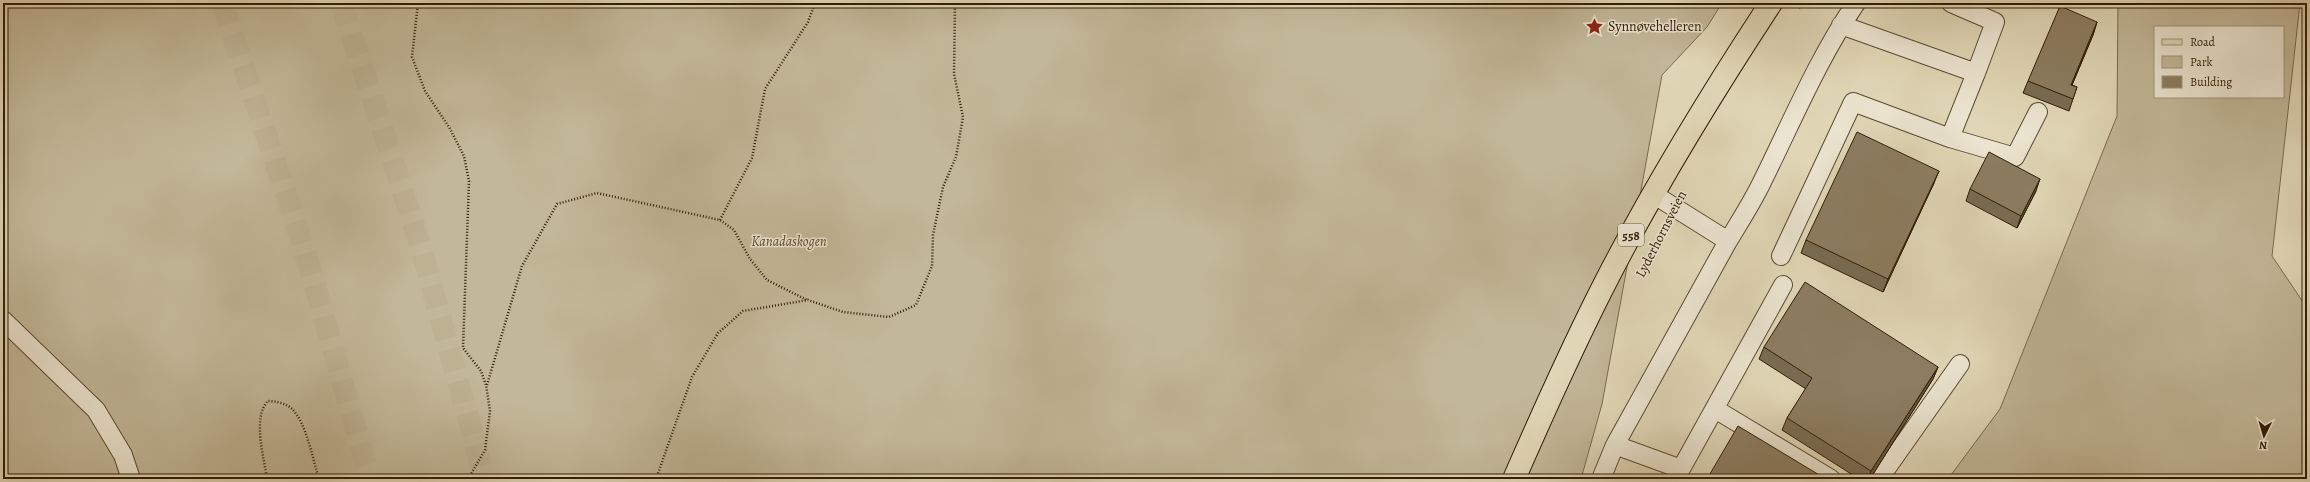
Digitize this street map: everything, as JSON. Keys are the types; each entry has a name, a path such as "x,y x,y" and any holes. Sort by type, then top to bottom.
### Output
{"main road":[{"name":"Lyderhornsveien","path":"1514,479 1559,376 1602,289 1653,194 1714,89 1771,3"}],"lane":[{"path":"1601,479 1615,445 1759,187 1803,96 1841,25 1856,3"},
{"path":"1950,138 1995,22 1951,3"},
{"path":"1841,25 1976,72"},
{"path":"1781,256 1853,102 1950,138 2015,157 2038,112"},
{"path":"1653,194 1728,241"},
{"path":"1615,445 1681,470 1783,284"},
{"path":"3,320 96,410 123,455 131,479"},
{"path":"1879,479 1960,364"},
{"path":"1715,409 1831,479"}],"path":[{"path":"418,3 412,57 425,91 449,127 464,156 468,181 463,348 481,371 486,385 490,411 485,450 468,479"},
{"path":"720,220 752,158 765,89 808,22 815,3"},
{"path":"486,385 522,266 557,204 597,193 720,220 734,230 750,259 767,280 808,300 843,312 889,317 916,304 932,266 933,235 943,187 956,157 963,117 954,74 955,3"},
{"path":"1798,9 1802,3"},
{"path":"656,479 692,377 718,333 743,312 808,300"},
{"path":"267,479 259,422 263,406 268,401 283,404 292,409 303,428 319,479"}],"green space":[{"name":"Kanadaskogen","path":"3,3 1722,3 1707,27 1662,75 1602,404 1581,479 32,479 29,476 27,479 3,479"},
{"path":"2118,3 2300,3 2272,256 2307,308 2307,479 1948,479 2000,409 2117,116"}],"building":[{"path":"2060,6 2097,22 2071,85 2077,87 2073,99 2028,81"},
{"path":"1857,132 1939,171 1888,279 1806,240"},
{"path":"1989,152 2040,179 2021,216 1970,189"},
{"path":"1805,282 1938,367 1871,471 1787,418 1812,378 1764,347"},
{"path":"1738,426 1826,479 1707,479"}],"tunnel":[{"path":"222,3 305,251 370,479"},
{"path":"341,3 420,244 485,479"}],"place":[{"name":"Synnøvehelleren","path":"1595,26"}]}
